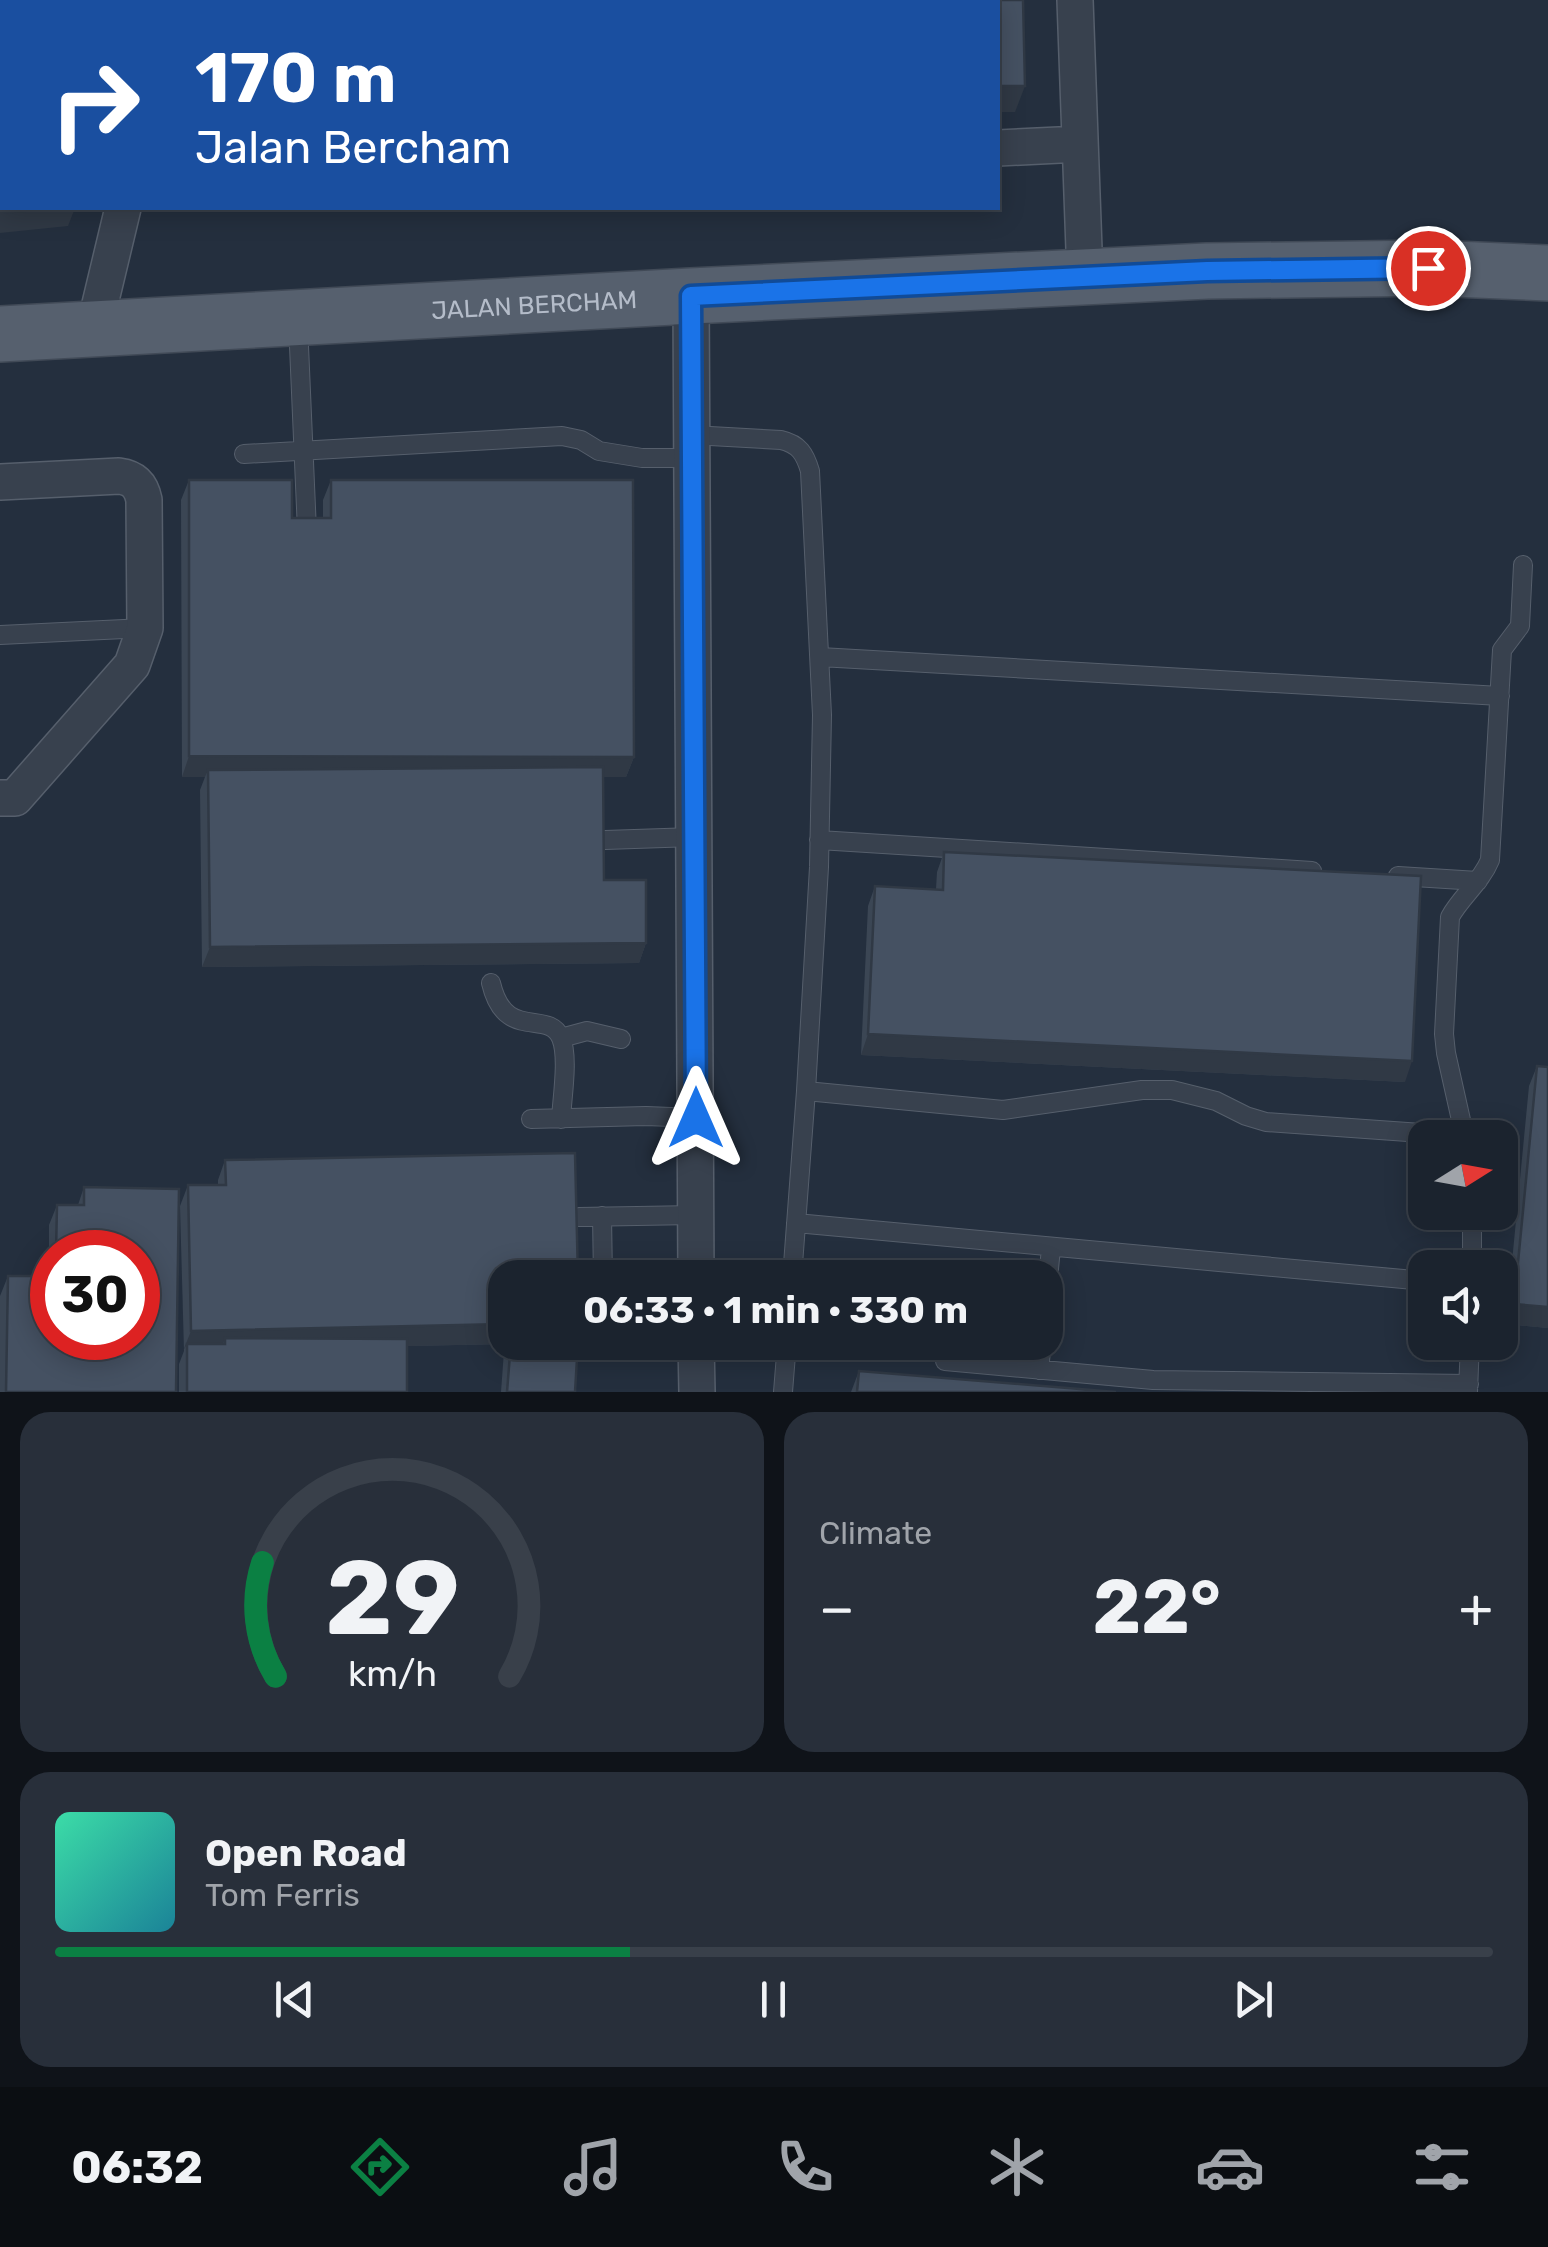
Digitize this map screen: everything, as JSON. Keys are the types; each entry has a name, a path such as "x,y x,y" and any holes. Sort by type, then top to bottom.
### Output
{"main road":[{"name":"JALAN BERCHAM","path":"0,334 1207,271 1428,268 1548,273"}],"street":[{"path":"1074,0 1085,277"},
{"path":"1000,148 1080,144"},
{"path":"94,329 123,210"},
{"path":"691,296 696,1260"},
{"path":"0,482 128,477 142,490 145,628 132,665 15,798 0,798"},
{"path":"696,1360 696,1392"}],"lane":[{"path":"298,317 308,531"},
{"path":"244,454 562,436 581,440 598,452 642,458 693,447 781,440 800,448 806,456 810,470 822,715 820,840 793,1260"},
{"path":"1460,1120 1444,1034 1450,918 1490,860 1502,650 1520,626 1524,565"},
{"path":"0,635 145,628"},
{"path":"820,657 1500,696"},
{"path":"605,840 694,837"},
{"path":"820,840 1338,872"},
{"path":"1378,875 1478,881"},
{"path":"491,983 495,998 511,1018 554,1028 561,1038 564,1050 560,1119"},
{"path":"561,1038 587,1031 621,1039"},
{"path":"806,1091 1003,1110 1142,1090 1172,1090 1216,1100 1266,1122 1408,1133"},
{"path":"531,1119 696,1118"},
{"path":"579,1217 696,1215"},
{"path":"602,1216 602,1260"},
{"path":"796,1223 1408,1280"},
{"path":"1050,1260 1051,1248"},
{"path":"783,1392 786,1360"},
{"path":"1039,1370 1040,1360"},
{"path":"945,1361 1253,1387 1468,1388 1469,1360"}],"building":[{"path":"1000,0 1023,0 1025,86 1000,86"},
{"path":"189,480 292,480 292,518 331,518 331,480 633,480 634,757 189,756"},
{"path":"603,767 604,880 646,880 646,943 210,947 208,770"},
{"path":"944,852 1421,876 1412,1061 868,1034 875,886 943,890"},
{"path":"1537,1066 1548,1067 1548,1307 1518,1304 1518,1263"},
{"path":"575,1153 578,1260 488,1260 488,1324 191,1331 188,1185 226,1185 225,1160"},
{"path":"84,1187 179,1189 176,1392 6,1392 8,1276 30,1276 30,1360 160,1360 160,1230 56,1230 57,1205 84,1205"},
{"path":"225,1338 407,1339 407,1392 187,1392 187,1344 225,1344"},
{"path":"510,1360 577,1360 575,1392 507,1392"},
{"path":"859,1371 1116,1392 857,1392"}],"route":[{"path":"696,1118 691,296 1207,271 1428,268"}]}
